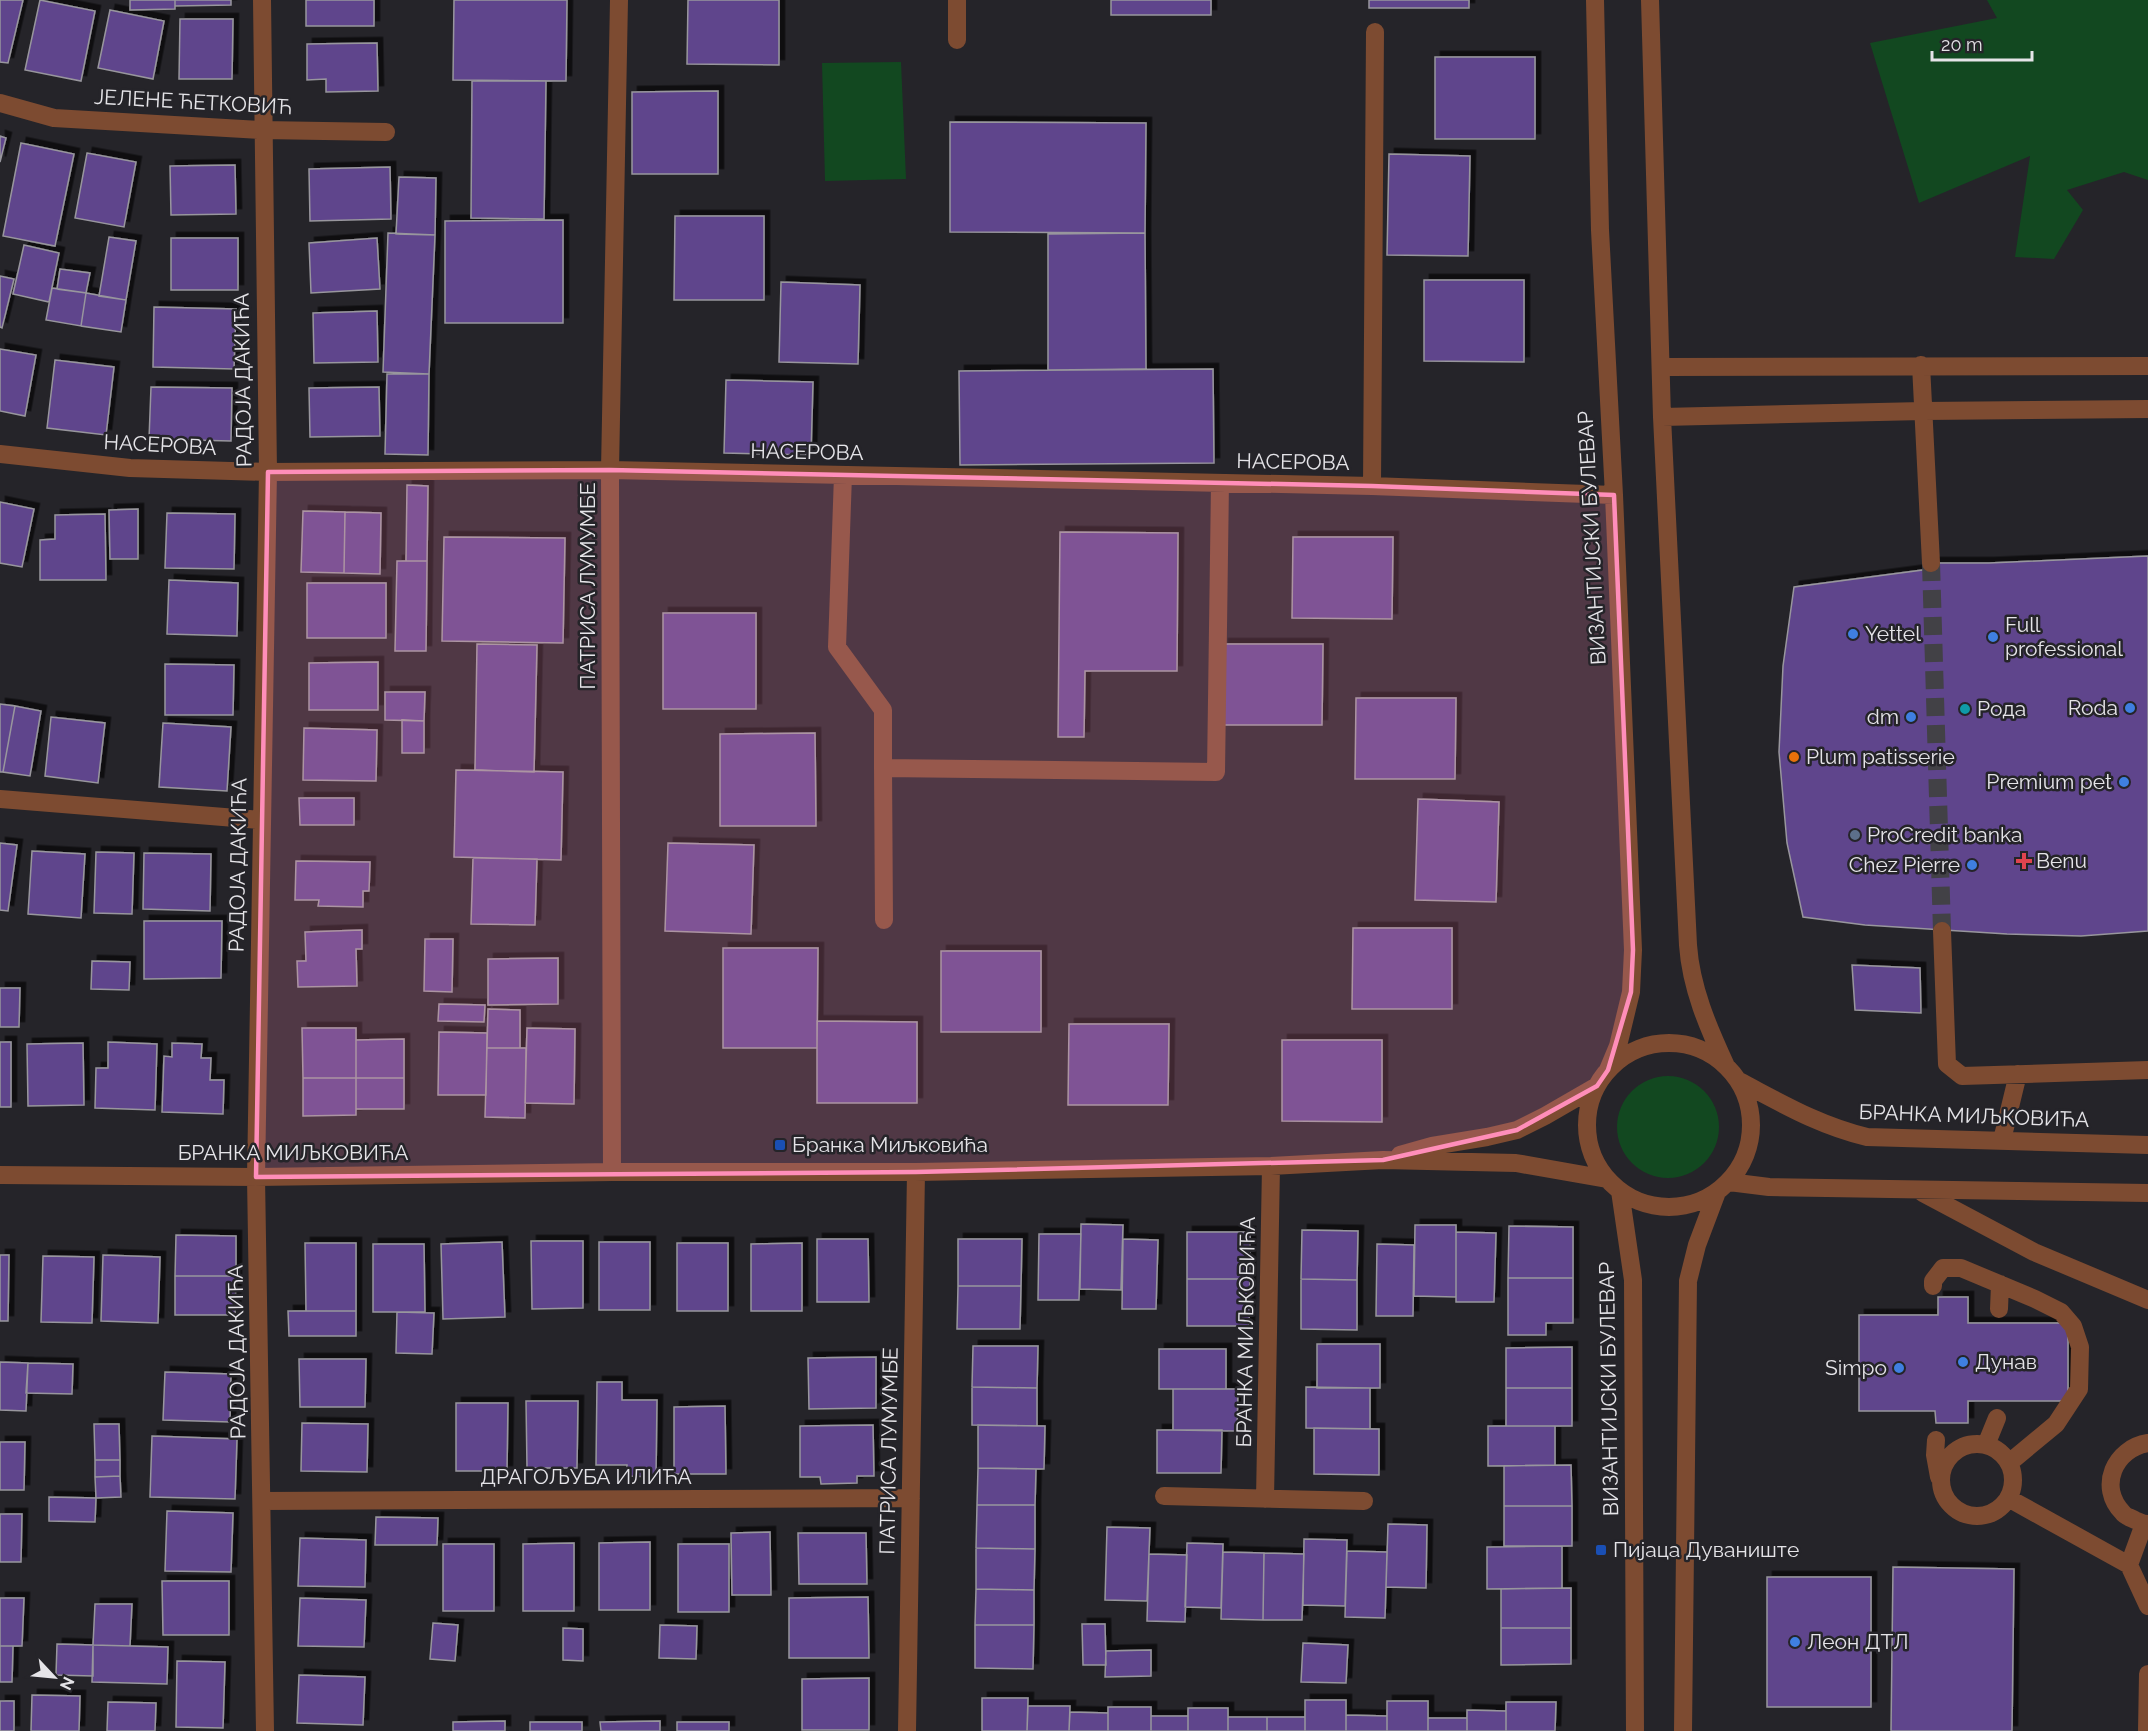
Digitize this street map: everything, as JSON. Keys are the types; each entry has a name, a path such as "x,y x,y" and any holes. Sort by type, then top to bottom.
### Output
{"street":[{"name":"РАДОЈА ДАКИЋА","path":"262,0 268,472 256,1177 265,1731"},
{"name":"ПАТРИСА ЛУМУМБЕ","path":"612,1172 610,470 619,0"},
{"path":"957,0 957,40"},
{"name":"ВИЗАНТИЈСКИ БУЛЕВАР","path":"1594,0 1600,230 1614,495 1633,950 1631,992 1618,1046 1608,1070"},
{"path":"1650,0 1662,417 1690,968 1704,1015 1726,1066"},
{"path":"1372,486 1375,32"},
{"name":"ЈЕЛЕНЕ ЋЕТКОВИЋ","path":"0,103 54,118 262,130 386,132"},
{"path":"1921,365 1931,563"},
{"path":"1662,367 2148,366"},
{"path":"1662,417 1923,411 2148,410"},
{"name":"НАСЕРОВА","path":"0,454 130,468 268,472 610,470 1372,486 1614,495"},
{"path":"843,475 837,647 883,710 884,920"},
{"path":"883,768 1216,771 1220,483"},
{"path":"0,799 261,820"},
{"path":"1942,931 1947,1064 1962,1076 2148,1070"},
{"path":"1683,1731 1688,1281 1697,1245 1723,1187 1744,1159 1751,1133 1749,1106 1739,1081 1726,1066 1708,1053 1688,1045 1666,1043 1645,1047 1625,1056 1608,1070 1597,1086 1589,1109 1588,1134 1593,1157 1613,1185 1638,1201 1658,1207 1679,1207 1699,1202 1723,1187 2148,1193"},
{"path":"2002,1140 2018,1074"},
{"name":"БРАНКА МИЉКОВИЋА","path":"1739,1081 1809,1118 1837,1130 1867,1137 2148,1145"},
{"name":"БРАНКА МИЉКОВИЋА","path":"1383,1160 1432,1146 1517,1130 1597,1086"},
{"name":"БРАНКА МИЉКОВИЋА","path":"0,1175 256,1177 612,1172 916,1172 1271,1166 1383,1160 1516,1162 1613,1185"},
{"name":"БРАНКА МИЉКОВИЋА","path":"1265,1499 1271,1166"},
{"name":"ПАТРИСА ЛУМУМБЕ","path":"908,1731 916,1172"},
{"name":"ВИЗАНТИЈСКИ БУЛЕВАР","path":"1613,1185 1633,1280 1635,1731"},
{"path":"1919,1190 2034,1252 2148,1300"},
{"path":"1933,1286 1933,1281 1943,1268 1961,1268 2061,1312 2073,1326 2080,1347 2079,1389 2056,1424 2009,1462"},
{"path":"1999,1309 2000,1284"},
{"path":"1986,1445 1997,1418"},
{"path":"1936,1440 1935,1455 1940,1480 1944,1496 1953,1508 1967,1516 1983,1516 1997,1510 2008,1498 2013,1486 2013,1474 2009,1462 1999,1451 1986,1445 1970,1444 1954,1451 1944,1464 1940,1480"},
{"path":"2129,1565 2146,1524 2123,1514 2112,1494 2112,1471 2125,1452 2148,1443"},
{"path":"1164,1496 1364,1501"},
{"name":"ДРАГОЉУБА ИЛИЋА","path":"262,1501 911,1498"},
{"path":"2008,1498 2129,1565 2148,1606"},
{"path":"2147,1731 2148,1674"}],"highlighted area":[{"path":"610,470 1372,486 1614,495 1633,950 1631,992 1608,1070 1597,1086 1517,1130 1383,1160 916,1172 256,1177 268,472"}],"green space":[{"path":"1987,0 2148,0 2148,180 2124,172 2067,190 2083,210 2054,259 2015,257 2030,156 1919,203 1870,43 1997,18"},
{"path":"901,62 906,179 825,181 822,63"},
{"path":"1668,1076 1688,1079 1697,1084 1711,1098 1716,1107 1719,1127 1716,1147 1711,1156 1697,1170 1688,1175 1668,1178 1648,1175 1639,1170 1625,1156 1620,1147 1617,1127 1620,1107 1625,1098 1639,1084 1648,1079"}],"building":[{"path":"0,0 23,0 8,63 0,62"},
{"path":"40,0 95,11 81,81 25,70"},
{"path":"130,0 175,0 175,9 130,10"},
{"path":"175,0 231,0 231,5 175,6"},
{"path":"306,0 374,0 374,26 306,26"},
{"path":"454,0 567,0 566,81 453,80"},
{"path":"688,0 779,0 779,65 687,64"},
{"path":"1111,0 1211,0 1211,15 1111,15"},
{"path":"1369,0 1469,0 1469,8 1369,8"},
{"path":"110,10 164,21 153,79 98,68"},
{"path":"180,19 233,19 232,79 179,79"},
{"path":"377,43 378,91 326,92 326,79 307,80 307,44"},
{"path":"1435,57 1535,57 1535,139 1435,139"},
{"path":"472,81 546,81 544,219 471,218"},
{"path":"718,91 718,174 632,174 632,92"},
{"path":"950,122 1146,123 1145,233 950,232"},
{"path":"0,136 6,138 0,162"},
{"path":"21,143 74,154 55,246 3,236"},
{"path":"87,153 136,162 124,227 75,218"},
{"path":"1389,154 1470,156 1468,256 1387,255"},
{"path":"235,165 236,214 171,215 170,166"},
{"path":"390,167 391,219 310,221 309,169"},
{"path":"399,177 436,178 435,235 396,234"},
{"path":"675,216 764,216 764,300 674,300"},
{"path":"563,220 563,323 445,323 445,221"},
{"path":"388,233 435,235 429,374 383,372"},
{"path":"1145,233 1146,369 1048,370 1048,234"},
{"path":"109,237 136,241 126,300 99,296"},
{"path":"171,238 238,238 238,290 171,290"},
{"path":"377,238 380,289 311,293 309,243"},
{"path":"24,245 59,253 49,302 13,294"},
{"path":"60,269 90,273 86,293 57,289"},
{"path":"0,276 14,279 2,328 0,327"},
{"path":"1424,280 1524,280 1524,362 1424,361"},
{"path":"781,282 860,285 858,364 779,362"},
{"path":"52,288 86,293 81,326 46,320"},
{"path":"86,293 126,300 121,332 81,326"},
{"path":"154,307 236,309 234,369 153,367"},
{"path":"377,311 378,362 314,363 313,313"},
{"path":"0,349 36,355 25,416 0,411"},
{"path":"55,360 114,367 106,435 47,428"},
{"path":"1213,369 1214,463 960,465 959,371"},
{"path":"387,374 429,374 428,455 385,454"},
{"path":"726,380 813,382 811,455 724,453"},
{"path":"151,387 232,388 231,441 149,439"},
{"path":"379,387 380,436 310,437 309,388"},
{"path":"407,485 428,486 427,561 406,561"},
{"path":"0,502 34,509 22,567 0,563"},
{"path":"138,509 138,559 110,559 109,510"},
{"path":"303,511 345,512 344,573 301,572"},
{"path":"345,512 381,513 380,574 344,573"},
{"path":"167,513 235,514 234,569 165,568"},
{"path":"105,514 106,580 40,580 40,540 55,539 55,515"},
{"path":"1060,532 1178,533 1177,671 1085,671 1084,737 1058,737"},
{"path":"444,537 565,538 563,643 442,641"},
{"path":"1293,537 1393,537 1392,619 1292,618"},
{"name":"Рода","path":"2148,556 2148,931 2081,936 2007,934 1865,925 1803,917 1787,843 1779,752 1783,666 1794,587 1930,569 1931,563 1989,563"},
{"path":"397,561 427,561 426,651 395,651"},
{"path":"169,580 238,583 237,636 167,634"},
{"path":"307,583 386,583 386,638 307,638"},
{"path":"663,613 756,613 756,709 663,709"},
{"path":"477,644 537,645 534,772 475,770"},
{"path":"1223,644 1323,644 1322,725 1222,725"},
{"path":"378,662 378,710 309,710 309,663"},
{"path":"165,664 234,665 233,715 165,715"},
{"path":"385,692 425,692 424,721 385,720"},
{"path":"1356,698 1456,698 1455,779 1355,779"},
{"path":"0,704 15,706 3,772 0,772"},
{"path":"15,706 41,711 30,776 3,772"},
{"path":"51,717 105,723 98,783 45,776"},
{"path":"402,720 424,721 424,753 402,753"},
{"path":"163,723 231,727 227,791 159,787"},
{"path":"304,728 377,730 376,781 303,780"},
{"path":"815,733 816,826 720,826 720,734"},
{"path":"456,770 563,772 561,860 454,857"},
{"path":"299,798 354,798 354,825 300,825"},
{"path":"1418,799 1499,802 1496,902 1415,900"},
{"path":"0,843 17,845 8,911 0,910"},
{"path":"668,843 754,845 751,934 665,931"},
{"path":"32,851 85,854 81,918 28,914"},
{"path":"96,852 134,853 132,914 94,913"},
{"path":"144,853 211,854 210,911 143,909"},
{"path":"473,858 537,859 535,925 471,924"},
{"path":"296,861 370,862 369,891 363,891 363,907 318,906 319,900 295,900"},
{"path":"144,921 222,921 221,978 144,979"},
{"path":"1353,928 1452,928 1452,1009 1352,1009"},
{"path":"362,930 362,949 356,949 357,986 298,987 297,961 306,961 305,932"},
{"path":"425,939 453,939 452,992 424,991"},
{"path":"723,948 818,948 817,1048 723,1048"},
{"path":"941,951 1041,951 1041,1032 941,1032"},
{"path":"558,958 558,1004 488,1005 488,959"},
{"path":"92,961 130,962 129,990 91,989"},
{"path":"1852,965 1920,968 1921,1013 1855,1010"},
{"path":"0,988 20,988 19,1027 0,1027"},
{"path":"439,1004 485,1005 484,1022 438,1021"},
{"path":"488,1009 520,1010 520,1048 487,1048"},
{"path":"817,1021 917,1022 917,1103 817,1103"},
{"path":"1069,1024 1169,1024 1168,1105 1068,1105"},
{"path":"302,1028 356,1028 356,1078 303,1078"},
{"path":"527,1028 575,1029 574,1104 525,1103"},
{"path":"439,1032 487,1033 486,1095 438,1095"},
{"path":"404,1039 404,1078 356,1078 356,1040"},
{"path":"1282,1040 1382,1040 1382,1122 1282,1121"},
{"path":"0,1042 11,1042 11,1107 0,1107"},
{"path":"108,1042 157,1044 155,1110 95,1108 96,1068 108,1068"},
{"path":"83,1043 84,1105 28,1106 27,1044"},
{"path":"172,1043 202,1044 201,1058 211,1058 210,1080 224,1080 223,1114 162,1112 164,1056 172,1057"},
{"path":"487,1048 526,1048 525,1118 485,1117"},
{"path":"303,1078 356,1078 356,1115 303,1116"},
{"path":"356,1078 404,1078 404,1109 356,1109"},
{"path":"1081,1224 1123,1225 1121,1290 1080,1289"},
{"path":"1415,1225 1456,1225 1456,1297 1414,1296"},
{"path":"1509,1226 1573,1227 1573,1278 1508,1278"},
{"path":"1302,1230 1358,1231 1357,1280 1301,1279"},
{"path":"1187,1232 1250,1232 1250,1279 1187,1279"},
{"path":"1456,1232 1496,1233 1494,1302 1456,1302"},
{"path":"1039,1234 1081,1234 1079,1300 1038,1300"},
{"path":"176,1235 236,1236 236,1276 175,1276"},
{"path":"817,1239 868,1239 869,1302 817,1302"},
{"path":"958,1239 1022,1239 1021,1286 958,1286"},
{"path":"1123,1239 1158,1240 1156,1309 1122,1309"},
{"path":"531,1241 583,1241 583,1308 532,1309"},
{"path":"502,1242 505,1317 443,1319 441,1244"},
{"path":"599,1242 650,1242 650,1310 599,1310"},
{"path":"305,1243 356,1243 356,1311 306,1311"},
{"path":"677,1243 728,1243 728,1311 677,1311"},
{"path":"802,1243 802,1311 751,1311 751,1244"},
{"path":"373,1244 424,1244 425,1312 373,1312"},
{"path":"1377,1244 1414,1245 1413,1316 1376,1316"},
{"path":"0,1255 9,1255 8,1321 0,1321"},
{"path":"103,1255 160,1257 158,1323 101,1321"},
{"path":"43,1256 94,1257 92,1323 41,1322"},
{"path":"175,1276 236,1276 235,1315 175,1315"},
{"path":"1508,1278 1573,1278 1573,1323 1546,1323 1546,1335 1508,1335"},
{"path":"1187,1279 1250,1279 1249,1326 1187,1326"},
{"path":"1301,1279 1357,1280 1357,1330 1301,1329"},
{"path":"958,1286 1021,1286 1020,1329 957,1329"},
{"name":"Дунав","path":"1938,1297 1968,1297 1968,1323 2068,1323 2068,1401 1968,1401 1968,1423 1936,1423 1935,1411 1859,1411 1859,1315 1938,1315"},
{"path":"288,1311 356,1311 356,1336 289,1336"},
{"path":"397,1312 434,1313 432,1354 396,1353"},
{"path":"1317,1344 1380,1344 1380,1388 1317,1388"},
{"path":"973,1346 1038,1346 1037,1388 972,1387"},
{"path":"1572,1347 1572,1388 1506,1388 1506,1348"},
{"path":"1159,1349 1226,1349 1226,1389 1159,1389"},
{"path":"876,1357 876,1408 809,1409 808,1358"},
{"path":"299,1359 366,1359 365,1407 300,1407"},
{"path":"0,1362 28,1363 26,1411 0,1410"},
{"path":"28,1363 73,1364 72,1394 26,1393"},
{"path":"165,1372 231,1374 230,1422 163,1420"},
{"path":"597,1382 622,1382 622,1400 657,1400 656,1477 627,1476 627,1465 596,1465"},
{"path":"972,1387 1037,1388 1037,1426 972,1425"},
{"path":"1306,1387 1370,1388 1370,1429 1306,1428"},
{"path":"1506,1388 1572,1388 1572,1426 1506,1426"},
{"path":"1173,1389 1238,1389 1237,1431 1173,1430"},
{"path":"526,1401 578,1401 577,1468 527,1468"},
{"path":"456,1403 508,1403 507,1471 456,1471"},
{"path":"725,1406 726,1474 674,1474 674,1407"},
{"path":"302,1423 368,1424 367,1472 301,1471"},
{"path":"94,1424 119,1424 120,1460 95,1460"},
{"path":"873,1425 874,1476 857,1476 857,1483 821,1484 820,1477 800,1477 800,1426"},
{"path":"978,1425 1045,1426 1044,1469 978,1468"},
{"path":"1488,1426 1555,1426 1555,1465 1488,1466"},
{"path":"1314,1428 1379,1429 1379,1475 1314,1474"},
{"path":"1157,1430 1222,1430 1221,1473 1157,1473"},
{"path":"152,1436 237,1439 235,1499 150,1497"},
{"path":"0,1442 25,1442 24,1490 0,1490"},
{"path":"95,1460 120,1460 120,1476 95,1477"},
{"path":"1571,1465 1572,1506 1504,1506 1504,1466"},
{"path":"978,1468 1036,1469 1035,1505 977,1505"},
{"path":"120,1476 121,1497 96,1498 95,1477"},
{"path":"49,1497 96,1498 95,1522 49,1521"},
{"path":"977,1505 1035,1505 1035,1549 976,1548"},
{"path":"1504,1506 1572,1506 1572,1546 1504,1546"},
{"path":"167,1511 233,1513 231,1572 165,1571"},
{"path":"0,1514 22,1514 21,1562 0,1562"},
{"path":"376,1517 438,1518 437,1545 375,1545"},
{"path":"1388,1524 1427,1525 1426,1588 1386,1587"},
{"path":"1107,1527 1150,1528 1147,1601 1105,1600"},
{"path":"770,1532 771,1595 732,1595 731,1533"},
{"path":"798,1533 866,1533 867,1584 799,1584"},
{"path":"300,1538 366,1540 365,1587 298,1586"},
{"path":"1304,1539 1347,1540 1345,1606 1303,1605"},
{"path":"650,1542 650,1610 599,1610 599,1543"},
{"path":"574,1543 574,1611 523,1611 523,1544"},
{"path":"1187,1543 1223,1544 1221,1608 1185,1607"},
{"path":"443,1544 494,1544 494,1611 443,1611"},
{"path":"678,1544 729,1544 729,1612 678,1612"},
{"path":"1562,1546 1562,1588 1487,1589 1487,1547"},
{"path":"976,1548 1035,1549 1034,1590 976,1589"},
{"path":"1347,1551 1387,1552 1385,1618 1345,1617"},
{"path":"1223,1552 1264,1553 1263,1620 1221,1619"},
{"path":"1264,1553 1304,1554 1302,1620 1263,1620"},
{"path":"1149,1554 1187,1555 1185,1622 1147,1621"},
{"path":"1893,1567 2014,1569 2012,1731 1891,1731"},
{"path":"1767,1577 1871,1577 1871,1707 1767,1707"},
{"path":"162,1581 229,1581 229,1635 163,1635"},
{"path":"1571,1588 1571,1628 1501,1628 1501,1589"},
{"path":"976,1589 1034,1590 1034,1625 975,1625"},
{"path":"868,1597 869,1658 789,1658 789,1598"},
{"path":"0,1598 24,1598 22,1646 0,1646"},
{"path":"300,1598 366,1600 364,1647 298,1646"},
{"path":"95,1604 132,1604 130,1646 93,1645"},
{"path":"433,1623 458,1625 455,1661 430,1659"},
{"path":"1082,1624 1105,1624 1106,1665 1083,1665"},
{"path":"660,1625 697,1626 696,1659 659,1658"},
{"path":"975,1625 1034,1625 1033,1669 975,1668"},
{"path":"563,1628 583,1629 583,1661 563,1660"},
{"path":"1501,1628 1571,1628 1571,1664 1501,1665"},
{"path":"1303,1643 1348,1645 1346,1683 1301,1682"},
{"path":"57,1644 93,1645 93,1676 56,1675"},
{"path":"93,1645 168,1647 167,1684 92,1682"},
{"path":"0,1646 13,1646 12,1682 0,1682"},
{"path":"1151,1650 1151,1676 1105,1677 1106,1651"},
{"path":"177,1661 225,1662 223,1728 176,1727"},
{"path":"299,1675 365,1677 363,1725 297,1723"},
{"path":"869,1678 869,1730 802,1730 802,1679"},
{"path":"32,1695 80,1696 79,1731 31,1731"},
{"path":"982,1698 1028,1698 1027,1731 982,1731"},
{"path":"1305,1700 1346,1700 1346,1731 1305,1731"},
{"path":"0,1701 14,1701 14,1731 0,1731"},
{"path":"1387,1701 1428,1701 1428,1731 1387,1731"},
{"path":"108,1702 156,1703 155,1731 107,1731"},
{"path":"1506,1702 1556,1702 1555,1731 1506,1731"},
{"path":"1028,1706 1070,1706 1069,1731 1027,1731"},
{"path":"1108,1707 1151,1707 1151,1731 1108,1731"},
{"path":"1188,1708 1228,1708 1228,1731 1188,1731"},
{"path":"1467,1710 1506,1711 1506,1731 1467,1731"},
{"path":"1070,1712 1108,1713 1108,1731 1069,1731"},
{"path":"1346,1715 1387,1716 1387,1731 1346,1731"},
{"path":"1151,1716 1188,1716 1188,1731 1151,1731"},
{"path":"1228,1717 1267,1717 1267,1731 1228,1731"},
{"path":"1267,1717 1305,1717 1305,1731 1267,1731"},
{"path":"1428,1718 1467,1718 1467,1731 1428,1731"},
{"path":"505,1721 505,1731 453,1731 453,1722"},
{"path":"660,1721 660,1731 601,1731 600,1722"},
{"path":"530,1722 582,1722 582,1731 530,1731"},
{"path":"677,1722 729,1722 729,1731 677,1731"}],"tunnel":[{"path":"1931,563 1942,931"}],"place":[{"name":"Yettel","path":"1853,634"},
{"name":"Full professional","path":"1993,637"},
{"name":"Roda","path":"2130,708"},
{"name":"Рода","path":"1965,709"},
{"name":"dm","path":"1911,717"},
{"name":"Plum patisserie","path":"1794,757"},
{"name":"Premium pet","path":"2124,782"},
{"name":"ProCredit banka","path":"1855,835"},
{"name":"Benu","path":"2024,861"},
{"name":"Chez Pierre","path":"1972,865"},
{"name":"Бранка Миљковића","path":"780,1145"},
{"name":"Дунав","path":"1963,1362"},
{"name":"Simpo","path":"1899,1368"},
{"name":"Пијаца Дуваниште","path":"1601,1550"},
{"name":"Леон ДТЛ","path":"1795,1642"}]}
